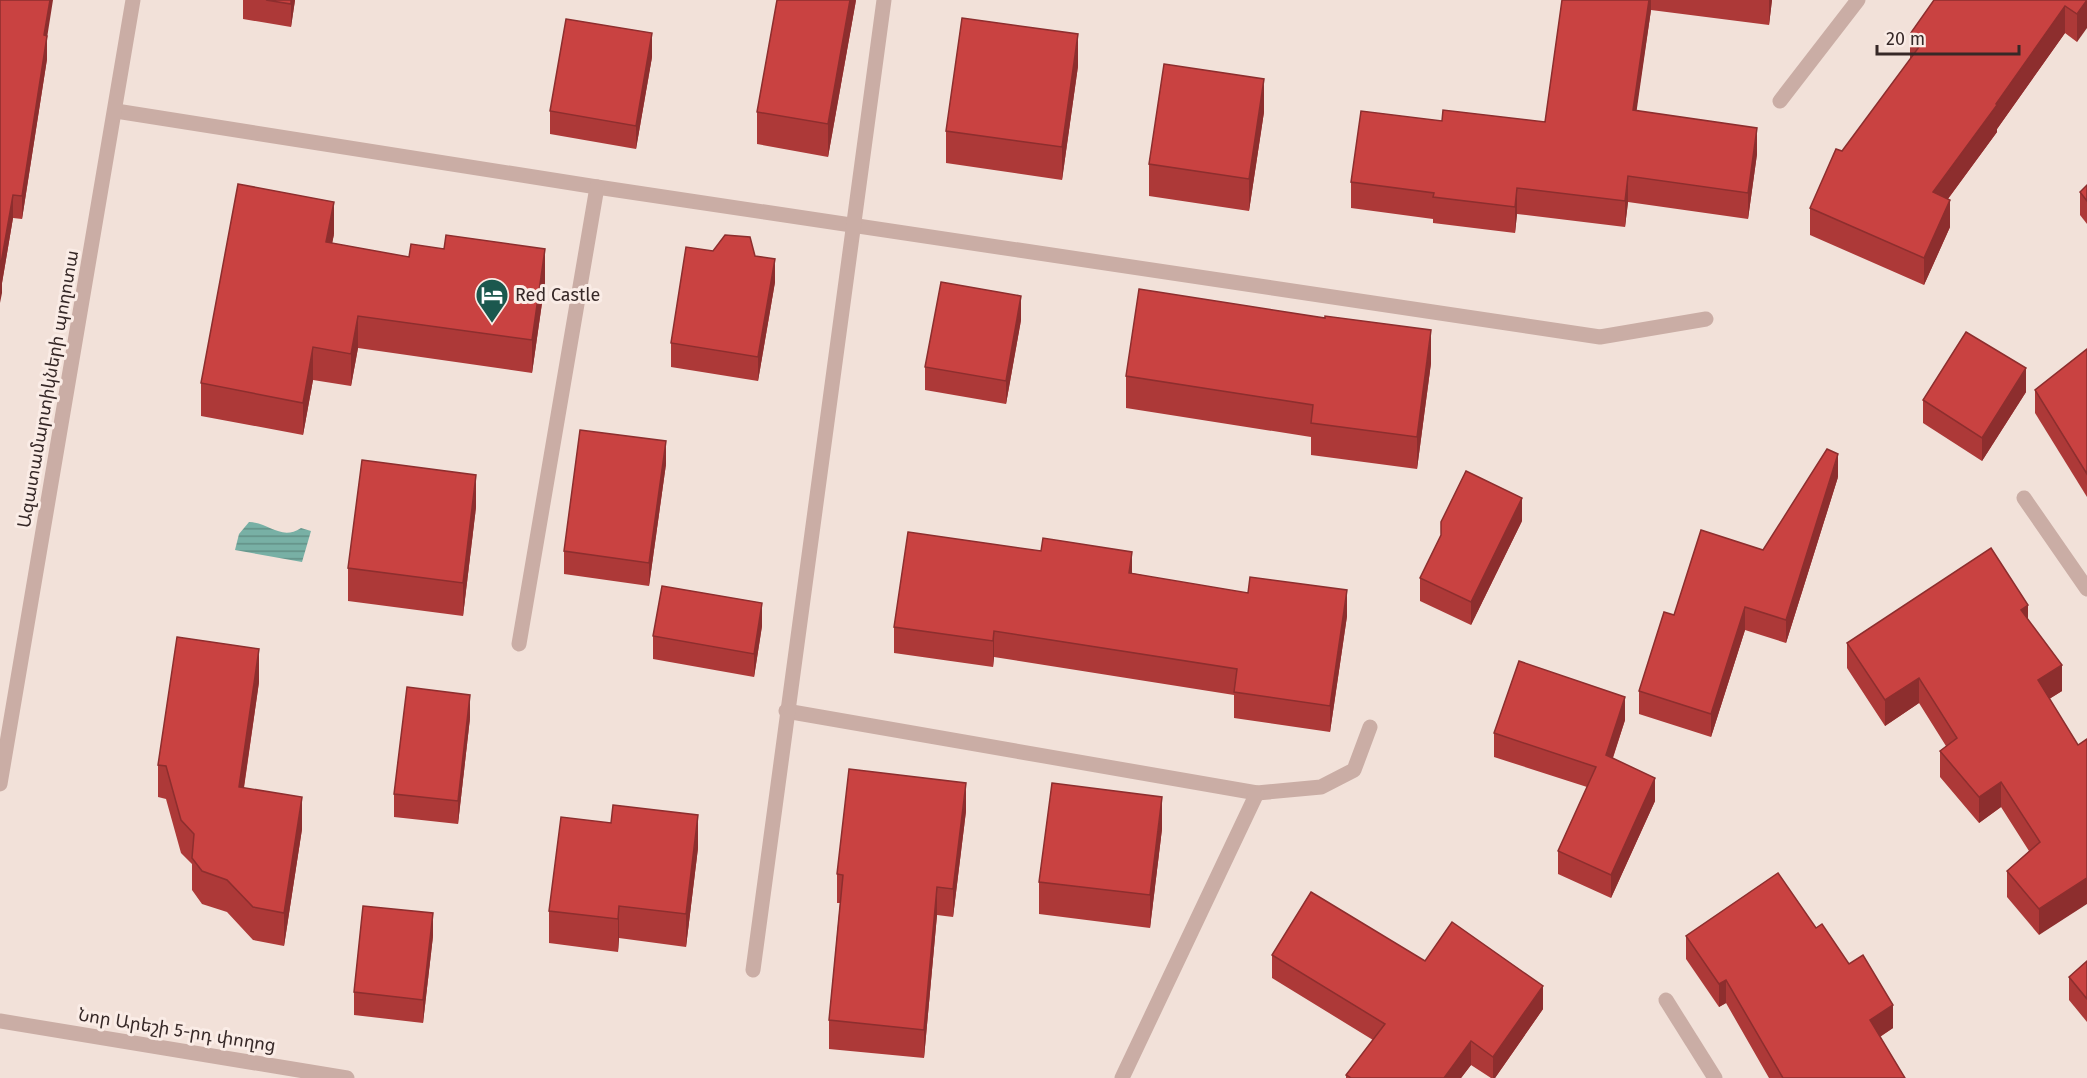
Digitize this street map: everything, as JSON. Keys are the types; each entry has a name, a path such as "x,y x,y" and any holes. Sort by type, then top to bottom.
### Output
{"street":[{"name":"Ազատամարտիկների պողոտա","path":"0,784 116,111 133,0"},
{"path":"753,970 786,711 884,0"},
{"path":"1780,101 1858,0"},
{"path":"116,111 597,187 1600,337 1706,319"},
{"path":"519,644 597,187"},
{"path":"2024,498 2087,590"},
{"path":"786,711 1257,793 1321,787 1354,770 1370,727"},
{"path":"1122,1078 1257,793"},
{"path":"1666,1000 1715,1078"},
{"name":"Նոր Արեշի 5-րդ փողոց","path":"0,1021 347,1078"}],"water":[{"path":"249,522 287,533 301,528 311,531 302,562 235,550 239,534"}],"building":[{"path":"0,0 50,0 44,35 47,36 22,196 13,195 0,269"},
{"path":"266,0 291,0 291,4"},
{"path":"777,0 850,0 828,124 757,112"},
{"path":"1562,0 1649,0 1633,110 1757,128 1748,193 1628,176 1625,201 1517,188 1515,207 1433,197 1434,193 1351,182 1361,111 1442,121 1443,110 1545,122"},
{"path":"1934,0 2087,0 2077,14 2065,6 1997,105 1933,192 1950,200 1924,258 1810,208 1836,149 1842,151 1922,43 1910,34"},
{"path":"962,18 1078,34 1062,147 946,131"},
{"path":"566,19 652,33 636,126 550,111"},
{"path":"1164,64 1264,79 1249,179 1149,164"},
{"path":"238,184 334,202 326,242 409,257 411,244 444,249 446,235 545,249 532,340 358,316 351,354 313,347 303,403 201,383"},
{"path":"2087,185 2087,201 2080,192"},
{"path":"725,235 750,237 755,256 775,259 758,357 671,343 686,247 713,251"},
{"path":"941,282 1021,296 1006,381 925,367"},
{"path":"1139,289 1325,318 1325,316 1431,330 1417,437 1311,423 1313,405 1126,376"},
{"path":"1966,332 2026,368 1982,438 1923,400"},
{"path":"2087,349 2087,474 2035,390"},
{"path":"580,430 666,441 649,563 564,551"},
{"path":"1827,449 1838,454 1786,620 1745,607 1711,714 1639,691 1664,612 1674,615 1701,530 1763,550"},
{"path":"362,460 476,475 463,583 348,568"},
{"path":"1466,471 1522,498 1471,602 1420,578 1441,535 1441,522"},
{"path":"908,532 1041,551 1043,538 1132,552 1129,573 1248,593 1250,577 1347,590 1330,706 1234,692 1237,669 994,631 993,641 894,627"},
{"path":"1991,548 2028,605 2021,610 2062,665 2038,680 2078,745 2087,739 2087,878 2039,909 2007,871 2040,842 2001,782 1979,797 1940,751 1957,738 1919,678 1885,700 1847,643"},
{"path":"662,586 762,603 754,654 653,636"},
{"path":"177,637 259,649 239,787 302,797 284,913 253,907 227,880 202,871 192,858 194,834 181,820 166,766 158,765"},
{"path":"1519,661 1625,697 1606,755 1655,778 1611,875 1558,851 1596,767 1494,733"},
{"path":"407,687 470,695 458,801 394,794"},
{"path":"849,769 966,783 953,889 937,887 924,1030 829,1020 843,875 837,874"},
{"path":"1052,783 1162,797 1150,895 1039,882"},
{"path":"613,805 698,815 686,914 619,906 618,919 549,911 561,817 611,823"},
{"path":"1778,873 1816,928 1822,924 1849,964 1863,955 1893,1005 1870,1020 1905,1078 1783,1078 1726,980 1719,984 1686,936"},
{"path":"1311,892 1425,961 1452,922 1543,986 1493,1057 1471,1041 1444,1078 1351,1078 1346,1075 1385,1024 1272,955"},
{"path":"363,906 433,913 423,1000 354,992"},
{"path":"2087,961 2087,999 2069,977"}],"place":[{"name":"Red Castle","path":"492,324"}]}
